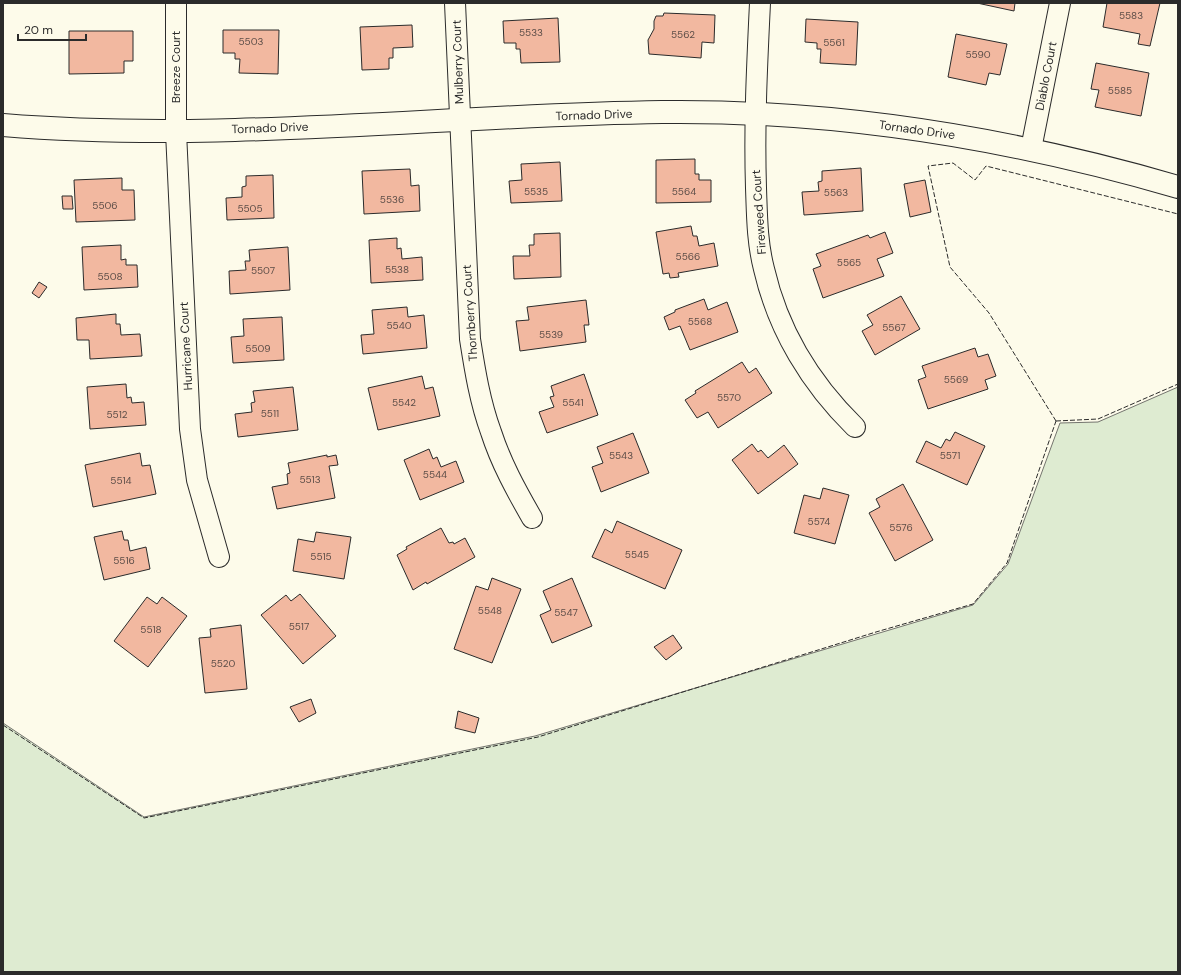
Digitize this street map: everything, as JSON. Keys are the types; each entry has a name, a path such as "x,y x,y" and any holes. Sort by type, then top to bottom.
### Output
{"street":[{"name":"Breeze Court","path":"176,3 176,132"},
{"name":"Mulberry Court","path":"455,3 460,120"},
{"name":"Fireweed Court","path":"760,3 755,114 757,231 764,269 776,308 794,348 816,383 856,427"},
{"name":"Diablo Court","path":"1031,149 1060,3"},
{"name":"Tornado Drive","path":"3,125 65,130 176,132 663,112 755,114 836,120 938,132 1031,149 1116,168 1178,186"},
{"name":"Thornberry Court","path":"460,120 470,339 478,387 491,433 505,467 532,518"},
{"name":"Hurricane Court","path":"176,132 190,429 197,480 219,557"}],"green space":[{"path":"1178,387 1178,972 3,972 3,723 144,817 535,736 973,605 1008,564 1060,423 1098,422"}],"building":[{"path":"977,3 1015,3 1014,11"},
{"path":"1107,3 1160,3 1150,46 1138,44 1140,34 1103,27"},
{"path":"664,13 715,15 714,43 702,42 701,58 649,54 648,40 654,29 654,21 656,16 663,16"},
{"path":"558,18 560,62 521,63 520,49 516,49 516,43 504,43 503,21"},
{"path":"806,19 858,22 856,65 820,63 821,49 817,49 817,43 805,42"},
{"path":"412,25 413,47 393,48 393,58 389,58 389,69 362,70 360,27"},
{"path":"223,30 279,30 278,74 239,73 240,59 235,59 235,53 223,53"},
{"path":"69,31 133,31 133,61 124,61 124,73 69,74"},
{"path":"956,34 1007,44 1000,75 989,73 986,85 948,77"},
{"path":"1096,63 1149,73 1141,116 1095,107 1099,90 1091,89"},
{"path":"695,159 695,174 699,174 699,180 711,180 711,202 656,203 656,160"},
{"path":"560,162 562,201 511,203 509,181 522,180 521,164"},
{"path":"861,168 863,211 804,215 802,192 819,191 818,182 822,181 822,171"},
{"path":"410,169 411,186 419,185 420,211 364,214 362,171"},
{"path":"273,175 274,218 227,220 226,198 242,197 242,187 246,186 246,176"},
{"path":"122,178 122,190 134,190 135,220 76,222 74,180"},
{"path":"925,180 931,212 910,217 904,184"},
{"path":"62,196 72,196 73,209 63,209"},
{"path":"691,226 693,236 697,236 699,246 714,243 718,266 678,273 679,277 670,278 669,273 663,274 656,232"},
{"path":"885,232 893,253 877,259 884,276 823,298 813,269 821,266 816,254 868,235 870,238"},
{"path":"560,233 561,277 514,279 513,256 530,256 529,245 534,245 534,234"},
{"path":"397,238 397,249 401,248 402,259 422,257 423,280 371,283 369,240"},
{"path":"121,245 121,260 126,259 126,265 137,265 138,287 84,290 82,247"},
{"path":"288,247 290,290 230,294 229,271 246,270 245,261 250,261 249,250"},
{"path":"39,282 47,287 39,298 32,293"},
{"path":"901,296 920,329 875,355 862,331 873,325 867,315"},
{"path":"704,299 708,310 727,302 738,332 690,350 680,326 669,330 664,317 675,312 675,310"},
{"path":"586,300 589,325 584,325 586,342 520,351 516,321 529,320 527,307"},
{"path":"407,307 408,317 424,315 427,348 363,354 361,335 374,334 372,310"},
{"path":"116,314 116,324 120,324 121,335 140,334 142,356 90,359 89,340 77,340 76,318"},
{"path":"282,317 284,360 233,363 231,337 244,336 243,319"},
{"path":"975,348 978,357 988,354 996,376 985,380 988,389 928,409 918,380 926,377 922,366"},
{"path":"742,362 749,373 756,368 772,393 718,428 708,412 697,418 685,400 696,393 695,391"},
{"path":"584,374 598,415 547,433 539,412 554,407 550,397 554,396 551,386"},
{"path":"422,376 425,389 433,387 440,416 378,430 368,388"},
{"path":"126,384 127,398 131,397 132,403 144,402 146,425 90,429 87,387"},
{"path":"293,387 298,430 238,437 235,414 252,412 251,403 255,402 253,391"},
{"path":"955,432 985,446 967,485 916,462 926,441 941,448 946,439 950,441"},
{"path":"633,433 649,473 601,492 592,467 603,463 597,447"},
{"path":"752,444 758,452 761,450 768,458 784,445 798,464 758,494 732,460"},
{"path":"429,449 433,459 437,457 441,467 456,461 464,482 420,500 404,460"},
{"path":"140,453 142,466 150,465 156,494 93,507 85,465"},
{"path":"327,455 327,457 336,455 338,465 329,466 335,498 277,509 272,487 288,484 287,474 290,473 288,463"},
{"path":"903,484 933,540 895,561 869,513 880,507 876,499"},
{"path":"823,488 849,495 835,544 794,533 804,495 820,499"},
{"path":"617,521 682,550 665,589 592,557 605,529 612,533"},
{"path":"441,528 449,543 453,542 454,544 465,538 475,557 427,584 426,582 413,590 397,555 407,549 406,547"},
{"path":"122,531 124,540 128,540 130,551 146,547 150,569 104,580 94,537"},
{"path":"316,532 351,537 344,579 293,571 298,539 314,542"},
{"path":"492,578 521,589 492,663 454,649 476,586 488,590"},
{"path":"572,578 592,626 552,643 540,615 551,610 543,591"},
{"path":"300,594 336,636 303,664 261,615 286,595 291,601"},
{"path":"147,597 157,604 162,597 187,616 148,667 114,641"},
{"path":"241,625 247,689 205,693 199,638 211,637 210,629"},
{"path":"673,635 682,648 666,660 654,647"},
{"path":"311,699 316,713 299,722 290,707"},
{"path":"458,711 479,718 475,733 455,728"}],"fence":[{"path":"1056,421 989,313 950,267 928,166 953,163 975,180 986,166 1178,214"},
{"path":"1056,421 1098,419 1178,384"},
{"path":"3,725 144,818 538,737 876,632 973,604 1007,563 1056,421"}]}
